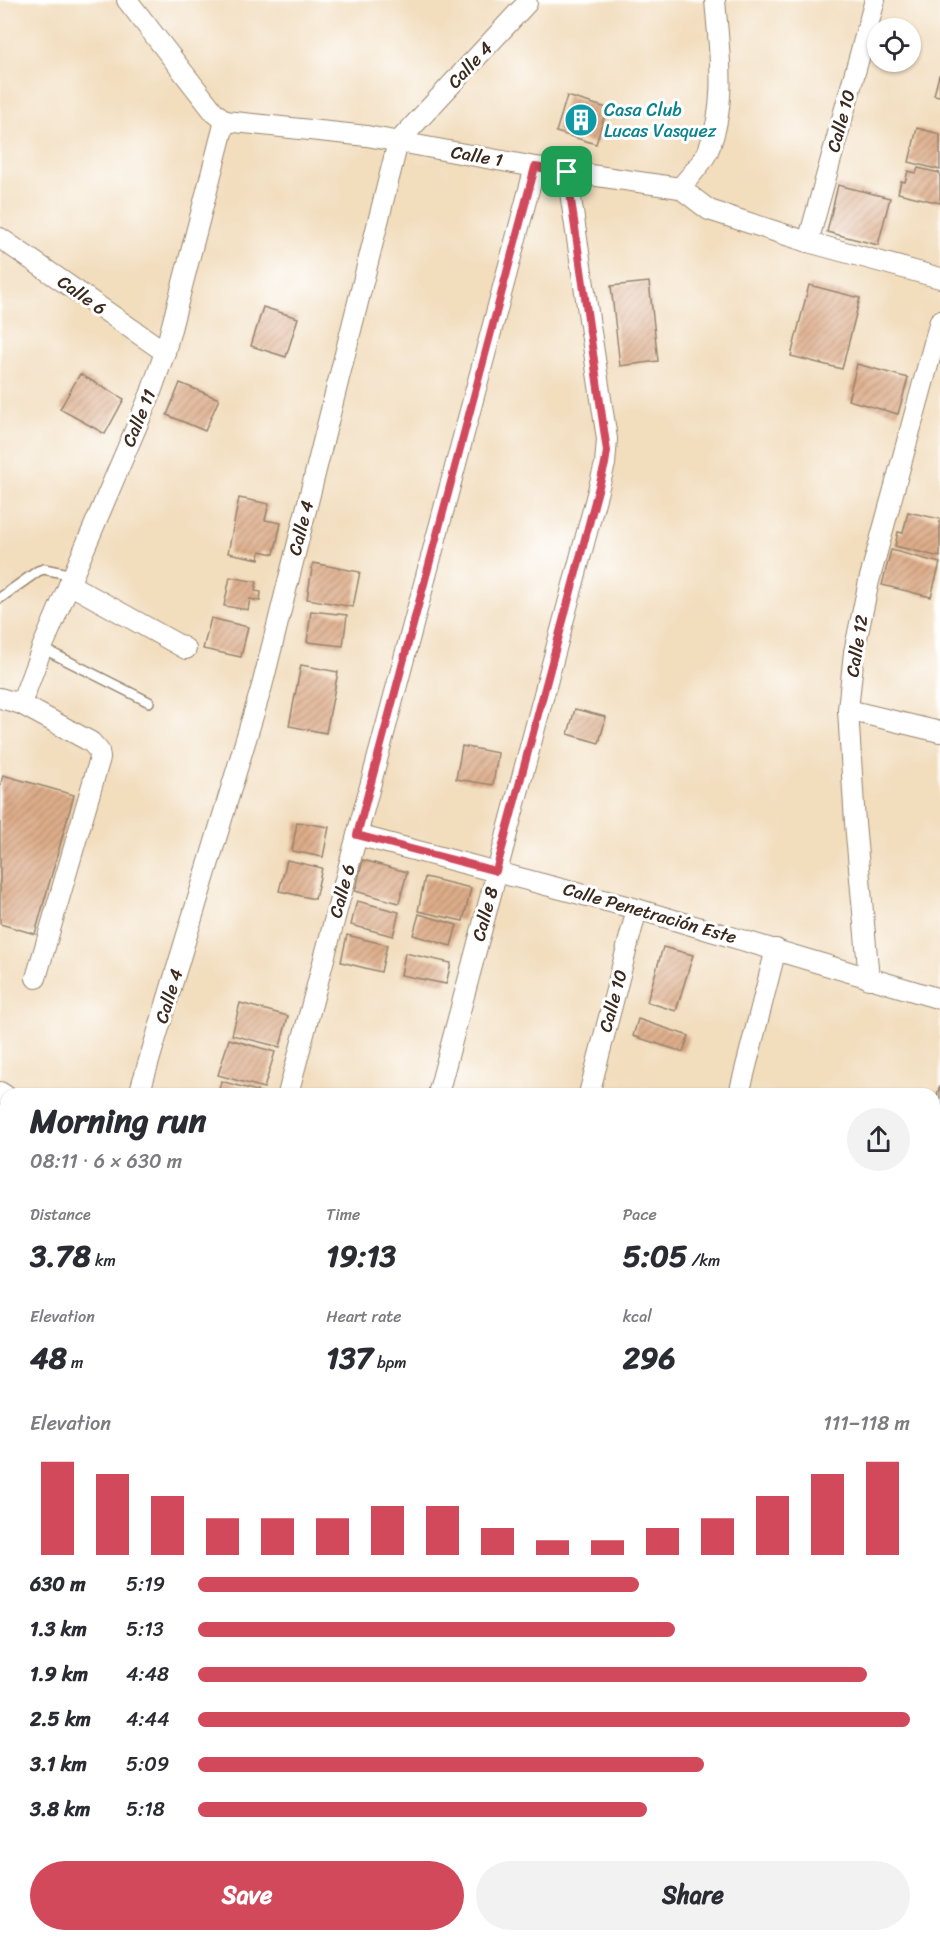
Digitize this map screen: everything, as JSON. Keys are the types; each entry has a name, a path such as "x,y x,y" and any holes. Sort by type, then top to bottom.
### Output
{"street":[{"path":"127,0 214,112 225,121"},
{"path":"680,188 707,153 720,109 720,58 715,0"},
{"name":"Calle 10","path":"808,242 875,0"},
{"name":"Calle 4","path":"141,1088 262,686 398,142 527,3"},
{"name":"Calle 1","path":"225,121 367,136 535,167 680,188 709,210 808,242 940,278"},
{"name":"Calle 11","path":"21,704 42,648 150,395 165,352 225,121"},
{"name":"Calle 6","path":"290,1088 535,167"},
{"name":"Calle 8","path":"440,1088 607,451 567,172"},
{"name":"Calle 6","path":"0,238 165,352"},
{"name":"Calle 12","path":"869,979 855,823 848,710 854,652 869,581 940,321"},
{"path":"71,579 186,649"},
{"path":"0,698 21,704 91,742 96,746 100,758 36,978"},
{"path":"848,710 940,732"},
{"name":"Calle Penetración Este","path":"357,835 637,909 940,999"},
{"name":"Calle 10","path":"591,1088 637,909"},
{"path":"741,1088 776,949"}],"lane":[{"path":"0,598 44,569 71,579"},
{"path":"42,648 149,702"}],"building":[{"path":"940,75 940,96 934,95"},
{"name":"Casa Club Lucas Vasquez","path":"567,96 607,108 596,144 556,132"},
{"path":"917,128 940,134 940,170 909,162"},
{"path":"918,168 940,173 940,203 898,193 901,181 905,182 908,171 916,173"},
{"path":"838,185 890,198 878,245 827,232"},
{"path":"649,282 658,361 620,366 611,286"},
{"path":"809,285 860,298 842,369 791,356"},
{"path":"263,307 298,318 286,357 251,346"},
{"path":"857,364 908,378 898,414 848,400"},
{"path":"80,374 124,399 105,434 60,409"},
{"path":"180,383 219,399 205,431 167,415"},
{"path":"239,498 269,504 265,520 281,523 274,554 260,551 259,559 228,553"},
{"path":"908,512 940,519 940,557 895,546 898,532 903,533"},
{"path":"891,550 940,563 931,597 882,585"},
{"path":"313,563 360,572 353,607 307,599"},
{"path":"230,577 257,582 255,591 261,592 260,601 250,599 248,610 224,606"},
{"path":"311,611 347,615 343,646 307,642"},
{"path":"211,618 248,627 241,657 203,649"},
{"path":"301,665 338,672 326,733 289,726"},
{"path":"575,709 606,717 599,743 568,734"},
{"path":"462,746 498,753 493,785 456,779"},
{"path":"3,775 74,795 35,934 0,924 0,787"},
{"path":"297,822 329,827 323,857 292,851"},
{"path":"287,860 322,868 315,899 279,891"},
{"path":"363,860 407,872 399,903 355,891"},
{"path":"425,877 471,888 463,921 418,911"},
{"path":"357,901 399,912 393,936 351,925"},
{"path":"419,914 457,925 451,946 413,935"},
{"path":"347,935 387,945 381,972 341,962"},
{"path":"663,947 693,955 676,1011 647,1002"},
{"path":"405,953 451,963 446,984 401,975"},
{"path":"240,1003 288,1016 280,1047 232,1035"},
{"path":"638,1019 689,1036 683,1052 633,1036"},
{"path":"229,1039 275,1052 264,1088 218,1075"},
{"path":"221,1081 246,1088 219,1088"}],"place":[{"name":"Casa Club Lucas Vasquez","path":"581,120"}],"route":[{"path":"535,167 567,172 607,451 496,871 357,835 535,167"}]}
